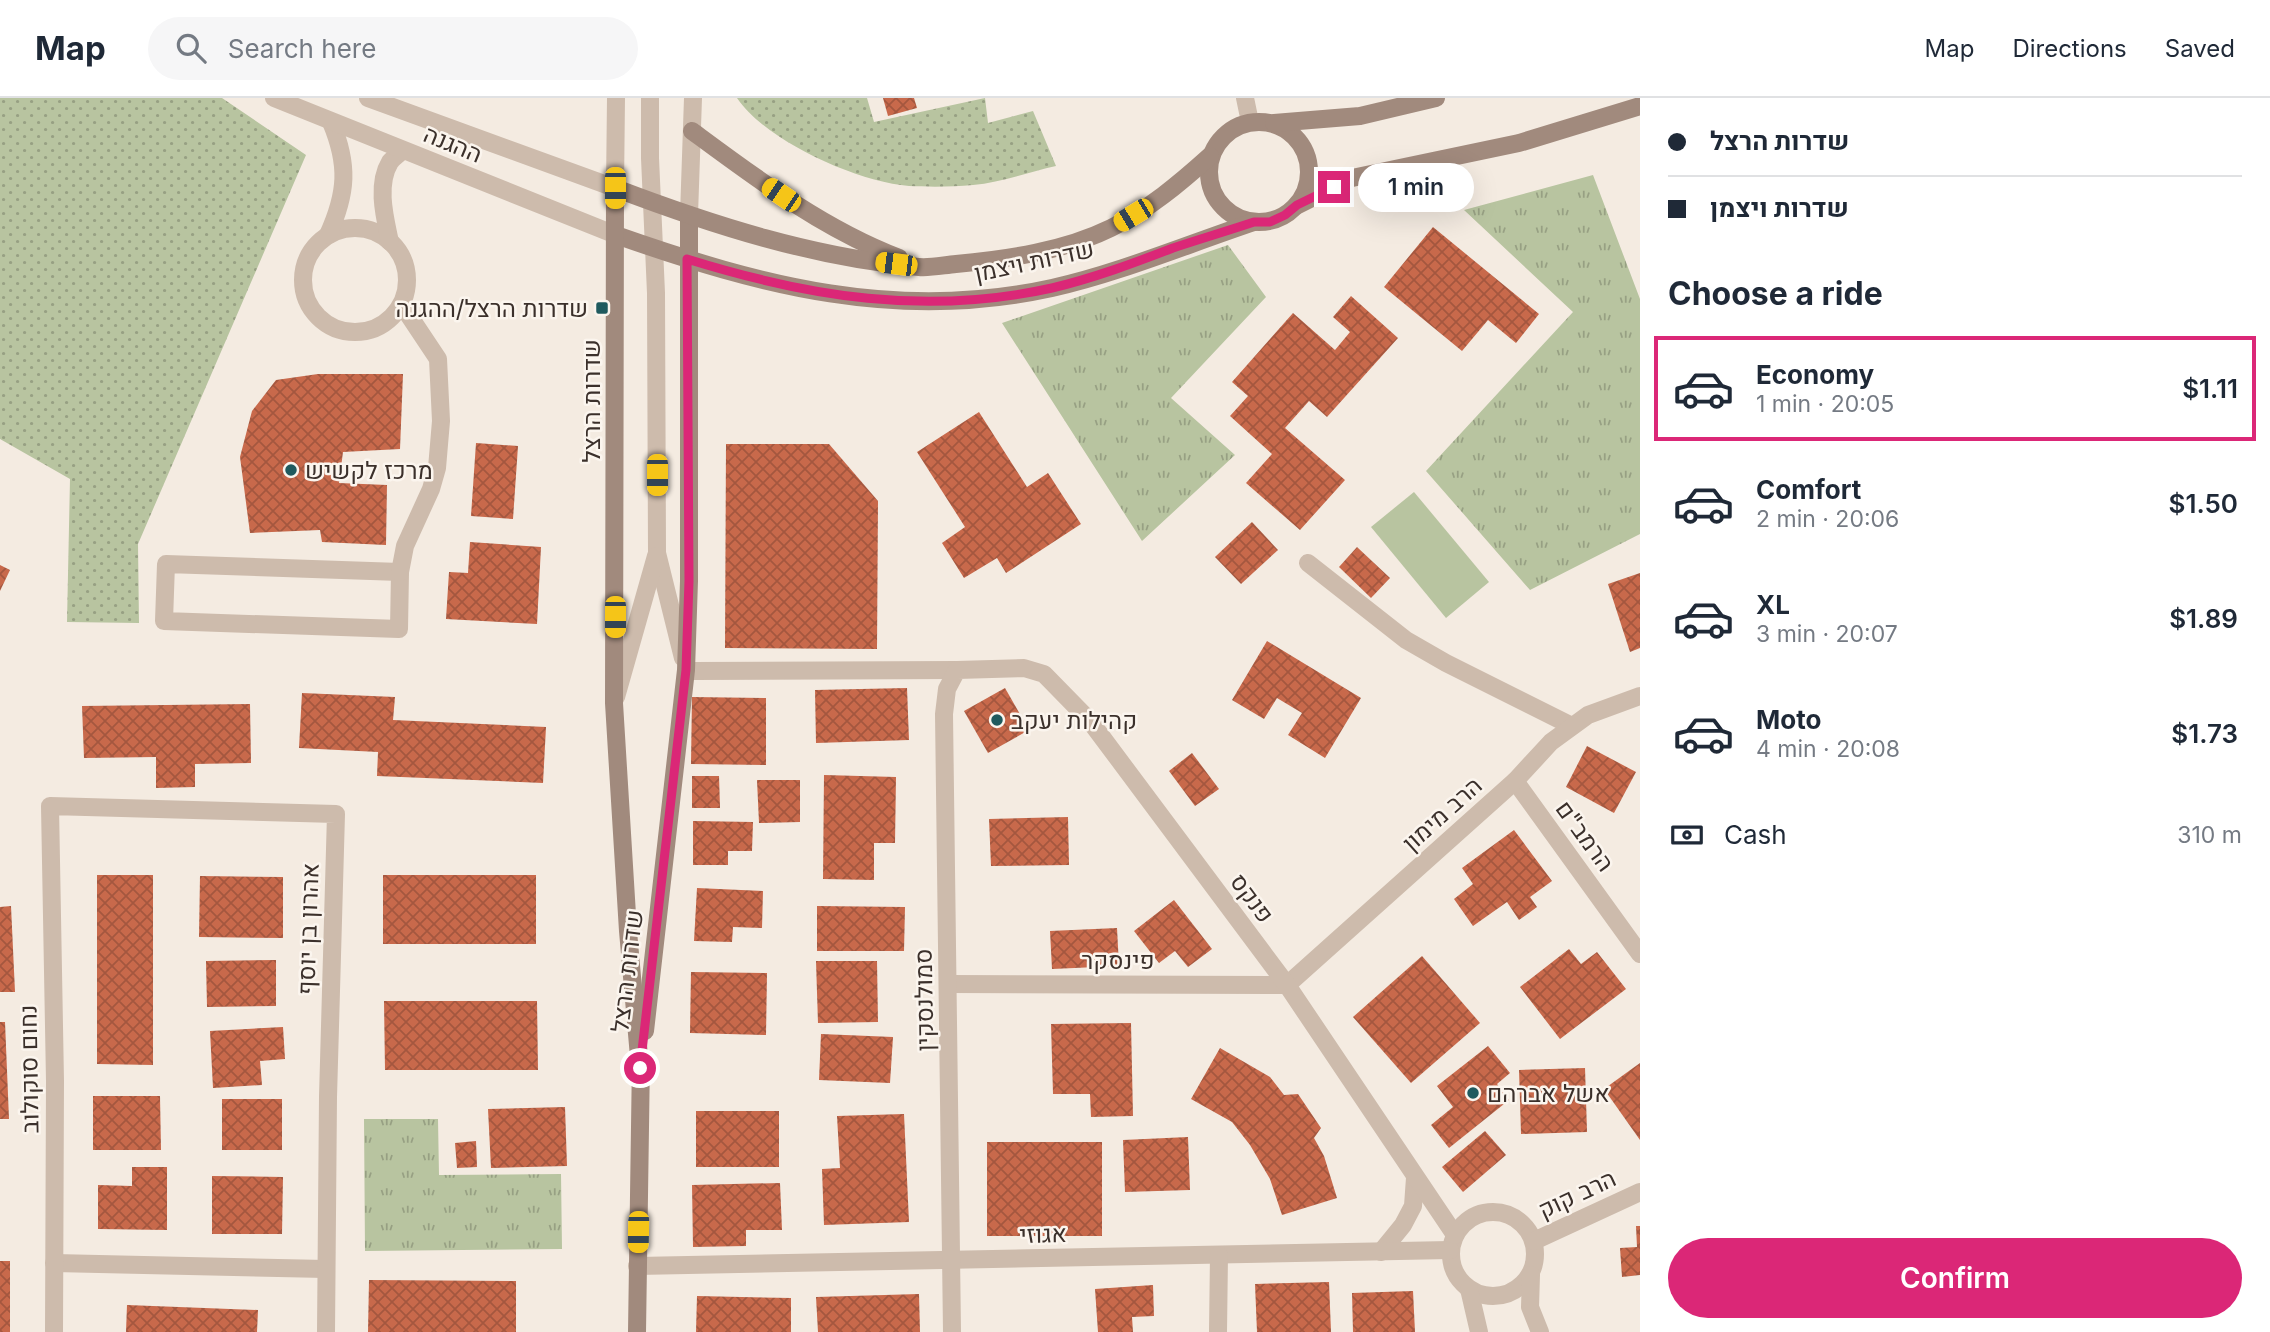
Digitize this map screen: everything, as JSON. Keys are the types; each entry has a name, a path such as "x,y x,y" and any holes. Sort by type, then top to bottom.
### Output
{"main road":[{"path":"1436,98 1360,116 1273,123 1250,122 1237,126 1216,144 1210,156 1210,186 1226,211 1239,219 1270,222 1297,205 1352,178 1519,143 1640,106"},
{"path":"1273,123 1300,142 1308,158 1310,174 1306,190 1297,205"},
{"path":"692,131 759,180 838,230 922,267"},
{"name":"שדרות ויצמן","path":"615,188 689,215 778,241 826,252 922,267 1023,255 1065,245 1111,228 1155,201 1210,156"},
{"name":"שדרות הרצל","path":"615,188 614,703 628,931 640,1068 637,1332"},
{"name":"שדרות הרצל","path":"640,1068 690,670 689,215"},
{"name":"שדרות ויצמן","path":"615,235 781,286 869,300 933,302 999,298 1054,287 1129,265 1254,222"}],"street":[{"name":"ההגנה","path":"274,98 615,235"},
{"name":"ההגנה","path":"368,98 615,188"},
{"name":"שדרות הרצל","path":"615,188 616,98"},
{"name":"שדרות הרצל","path":"650,98 657,552 690,670"},
{"name":"שדרות הרצל","path":"689,215 693,98"},
{"path":"1245,98 1250,122"},
{"path":"328,235 343,188 345,168 340,144 331,122"},
{"path":"390,242 383,203 385,178 390,162 402,150"},
{"path":"345,229 364,229 390,242 401,256 407,274 402,305 391,319 375,329 357,333 339,331 314,314 305,298 302,280 305,262 314,247 328,235 345,229"},
{"path":"400,572 166,564 164,621 399,629 400,572 405,546 431,489 437,468 441,421 438,359 402,305"},
{"name":"שדרות הרצל","path":"614,703 657,552"},
{"path":"1308,563 1406,640 1572,726"},
{"name":"פנקס","path":"690,670 1024,668 1044,674 1090,721 1287,985 1415,1178 1452,1243"},
{"name":"סמולנסקין","path":"952,1332 944,714 947,689 957,670"},
{"name":"הרב מימון","path":"1287,985 1515,782 1551,742 1588,715 1640,696"},
{"name":"הרמב\"ם","path":"1515,782 1640,954"},
{"name":"אהרון בן יוסף","path":"50,806 336,814 328,1097 326,1332"},
{"name":"נחום סוקולוב","path":"50,806 55,1081 54,1332"},
{"name":"פינסקר","path":"948,984 1287,985"},
{"path":"1381,1252 1403,1225 1412,1206 1415,1178"},
{"name":"הרב קוק","path":"1534,1241 1640,1192"},
{"path":"1531,1275 1521,1287 1508,1294 1493,1297 1469,1289 1458,1279 1452,1265 1452,1243 1463,1223 1476,1215 1502,1212 1521,1223 1534,1241 1535,1261 1531,1275 1530,1307 1540,1332"},
{"name":"אגוזי","path":"637,1266 1381,1252 1452,1243"},
{"path":"1218,1332 1219,1255"},
{"path":"54,1263 326,1269"},
{"path":"1469,1289 1479,1332"}],"green space":[{"path":"0,98 222,98 306,155 138,544 139,623 67,622 70,479 0,439"},
{"path":"737,98 867,98 874,122 985,98 988,123 1033,111 1056,166 983,184 924,187 888,183 839,168 790,144 751,114"},
{"path":"1593,175 1640,299 1640,534 1530,590 1426,471 1573,312 1464,210"},
{"path":"1228,245 1266,297 1171,398 1235,455 1142,541 1002,323"},
{"path":"1414,492 1489,582 1446,618 1371,527"},
{"path":"364,1119 438,1119 439,1175 561,1174 562,1249 365,1251"}],"building":[{"path":"883,98 914,98 917,108 888,116"},
{"path":"1433,227 1539,314 1516,343 1488,320 1462,351 1384,287"},
{"path":"1351,296 1398,338 1327,417 1309,401 1285,428 1345,480 1300,530 1246,483 1272,454 1230,416 1248,396 1232,382 1293,313 1335,350 1350,332 1333,317"},
{"name":"מרכז לקשיש","path":"318,374 403,374 400,449 343,452 339,483 387,485 386,545 322,542 320,530 250,533 240,457 252,411 276,380"},
{"path":"979,412 1027,487 1048,473 1081,524 1006,573 997,558 964,578 942,543 965,527 917,452"},
{"path":"476,443 518,446 513,519 471,516"},
{"path":"726,444 829,444 878,501 877,649 725,648"},
{"path":"1252,522 1278,550 1241,584 1215,557"},
{"path":"470,542 541,547 537,624 446,619 449,572 468,573"},
{"path":"1357,547 1390,578 1371,598 1339,567"},
{"path":"0,565 10,570 0,591"},
{"path":"1640,573 1640,648 1630,652 1608,584"},
{"path":"1267,641 1361,698 1325,758 1288,735 1302,713 1277,698 1264,719 1232,700"},
{"path":"907,688 909,740 816,743 815,690"},
{"name":"קהילות יעקב","path":"1005,688 1029,730 988,753 964,711"},
{"path":"302,693 395,697 393,720 546,727 543,783 377,776 378,752 299,748"},
{"path":"692,697 766,698 766,765 691,764"},
{"path":"250,704 251,763 195,764 195,787 156,788 156,757 84,758 82,706"},
{"path":"1587,746 1636,772 1614,813 1566,787"},
{"path":"1192,753 1219,789 1195,806 1169,771"},
{"path":"824,775 896,777 895,843 874,843 874,880 823,879"},
{"path":"692,776 719,776 720,808 692,808"},
{"path":"757,780 800,780 800,822 759,823"},
{"path":"1068,817 1069,865 991,866 989,819"},
{"path":"693,821 753,822 752,851 728,851 728,865 693,865"},
{"path":"1514,830 1552,881 1530,897 1537,907 1519,920 1507,902 1473,926 1454,899 1473,884 1462,868"},
{"path":"97,875 153,875 153,1065 97,1064"},
{"path":"383,875 536,875 536,944 383,944"},
{"path":"200,876 283,877 283,938 199,937"},
{"path":"697,888 763,891 762,928 733,927 732,942 694,941"},
{"path":"1174,900 1212,949 1188,967 1175,951 1159,963 1134,931"},
{"path":"11,906 15,992 0,992 0,907"},
{"path":"817,906 905,907 904,951 817,951"},
{"path":"1117,928 1119,966 1052,969 1050,931"},
{"path":"1569,949 1581,964 1597,952 1626,989 1560,1039 1520,987"},
{"path":"1422,956 1480,1023 1411,1083 1353,1017"},
{"path":"276,960 276,1006 207,1007 206,961"},
{"path":"816,961 877,961 878,1022 818,1023"},
{"path":"691,972 767,973 766,1035 690,1033"},
{"path":"384,1001 537,1001 538,1070 385,1070"},
{"path":"0,1022 5,1022 9,1119 0,1119"},
{"path":"1131,1023 1133,1116 1091,1117 1090,1094 1053,1094 1051,1024"},
{"path":"283,1027 285,1059 260,1061 262,1085 213,1088 210,1031"},
{"path":"821,1034 893,1037 890,1083 819,1080"},
{"name":"אשל אברהם","path":"1488,1046 1510,1073 1497,1084 1509,1100 1449,1148 1431,1125 1453,1107 1437,1086"},
{"path":"1220,1048 1270,1077 1284,1095 1298,1094 1321,1128 1314,1138 1324,1156 1337,1198 1282,1215 1270,1179 1250,1145 1232,1122 1191,1099"},
{"path":"1640,1063 1640,1140 1604,1089"},
{"path":"1585,1068 1587,1132 1521,1134 1519,1070"},
{"path":"93,1096 160,1096 161,1150 93,1150"},
{"path":"222,1099 282,1099 282,1150 222,1150"},
{"path":"565,1107 567,1166 491,1168 488,1109"},
{"path":"696,1111 779,1111 779,1167 696,1167"},
{"path":"904,1114 909,1222 824,1225 822,1169 840,1168 837,1116"},
{"path":"1485,1131 1506,1155 1463,1192 1442,1167"},
{"path":"1188,1137 1190,1190 1125,1192 1123,1140"},
{"path":"476,1141 477,1167 457,1168 455,1143"},
{"path":"987,1142 1102,1142 1102,1236 987,1236"},
{"path":"132,1167 167,1167 167,1230 98,1229 98,1185 132,1186"},
{"path":"212,1176 283,1177 282,1234 212,1234"},
{"path":"780,1183 782,1230 746,1230 746,1246 693,1247 692,1185"},
{"path":"1636,1226 1640,1226 1640,1275 1622,1277 1620,1248 1637,1247"},
{"path":"0,1261 10,1261 10,1332 0,1332"},
{"path":"369,1280 516,1281 516,1332 368,1332"},
{"path":"1329,1282 1331,1332 1257,1332 1255,1284"},
{"path":"1153,1285 1154,1316 1132,1317 1133,1332 1098,1332 1095,1289"},
{"path":"1413,1291 1415,1332 1353,1332 1352,1293"},
{"path":"919,1294 920,1332 818,1332 816,1297"},
{"path":"697,1296 791,1298 791,1332 696,1332"},
{"path":"127,1305 258,1310 257,1332 126,1332"}],"place":[{"name":"שדרות הרצל/ההגנה","path":"602,308"},
{"name":"מרכז לקשיש","path":"291,470"},
{"name":"קהילות יעקב","path":"997,720"},
{"name":"אשל אברהם","path":"1473,1093"}],"route":[{"path":"640,1068 686,670 689,581 687,259 781,286 869,300 933,302 999,298 1054,287 1129,265 1254,222 1270,222 1334,187"}]}
